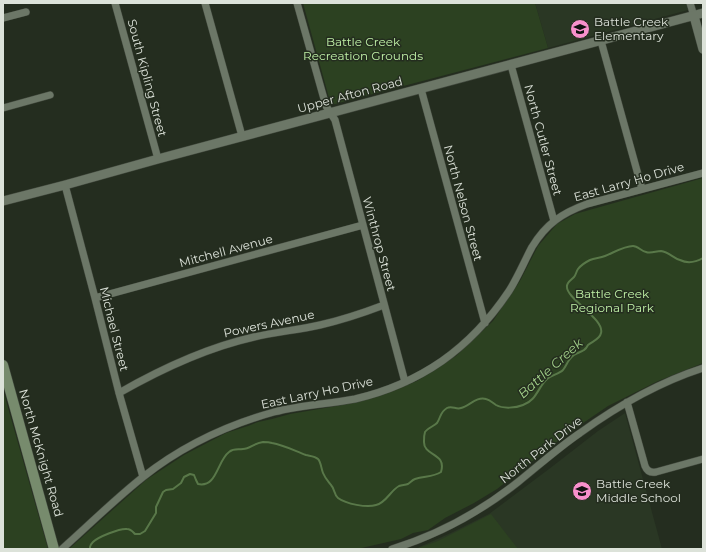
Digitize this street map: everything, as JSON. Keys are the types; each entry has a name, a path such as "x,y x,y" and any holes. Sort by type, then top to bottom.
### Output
{"main road":[{"name":"North McKnight Road","path":"3,365 54,549"}],"street":[{"name":"South Kipling Street","path":"115,3 158,158"},
{"path":"205,3 242,136"},
{"name":"Winthrop Street","path":"297,3 326,106 335,120 405,382"},
{"path":"690,3 698,15 703,49"},
{"path":"3,18 26,12"},
{"name":"Upper Afton Road","path":"3,201 158,158 698,15"},
{"path":"601,41 642,189"},
{"name":"North Cutler Street","path":"511,65 554,221"},
{"name":"North Nelson Street","path":"421,89 485,323"},
{"path":"3,108 50,94"},
{"name":"East Larry Ho Drive","path":"62,549 143,477 165,461 207,437 274,412 354,399 375,393 405,382 421,374 447,357 479,330 498,307 520,272 538,238 546,228 573,209 703,173"},
{"name":"Michael Street","path":"65,185 118,393 143,477"},
{"name":"Mitchell Avenue","path":"95,298 363,225"},
{"name":"Powers Avenue","path":"118,393 163,369 208,350 254,337 319,325 362,314 384,305"},
{"name":"North Park Drive","path":"392,549 455,524 516,483 578,434 610,412 627,402 685,374 703,368"},
{"path":"627,402 646,469 656,472 703,459"}],"shaded area":[{"name":"Battle Creek Elementary","path":"535,3 686,3 688,10 548,48"},
{"name":"Battle Creek Middle School","path":"625,413 662,549 415,549 489,514 598,431"}],"green space":[{"name":"Battle Creek Recreation Grounds","path":"303,3 535,3 548,48 331,105"},
{"name":"Battle Creek Regional Park","path":"703,178 703,363 658,381 608,406 567,434 497,489 445,518 428,530 413,533 401,539 357,549 69,549 146,480 184,455 226,433 258,422 290,414 348,404 382,395 417,381 456,356 493,321 520,281 538,246 557,224 575,214"},
{"path":"3,390 48,549 3,549"},
{"path":"491,514 518,549 416,549 438,541"}],"waterway":[{"name":"Battle Creek","path":"90,549 93,542 114,531 128,529 135,534 140,534 145,531 156,513 156,507 163,492 173,489 181,483 184,477 190,474 194,475 198,484 209,482 229,452 246,449 263,442 281,445 317,458 320,462 322,471 337,497 342,500 351,504 362,506 379,504 399,486 408,484 412,480 432,476 441,472 441,461 427,450 424,438 425,432 437,423 442,413 447,408 461,408 483,398 496,405 506,408 517,407 528,403 547,379 560,373 575,354 585,350 588,345 599,337 601,327 597,321 568,291 567,286 569,281 575,276 578,269 582,265 590,260 605,256 626,247 633,246 648,253 661,251 686,262 703,258"}],"place":[{"name":"Battle Creek Elementary","path":"580,29"},
{"name":"Battle Creek Middle School","path":"582,491"}]}
